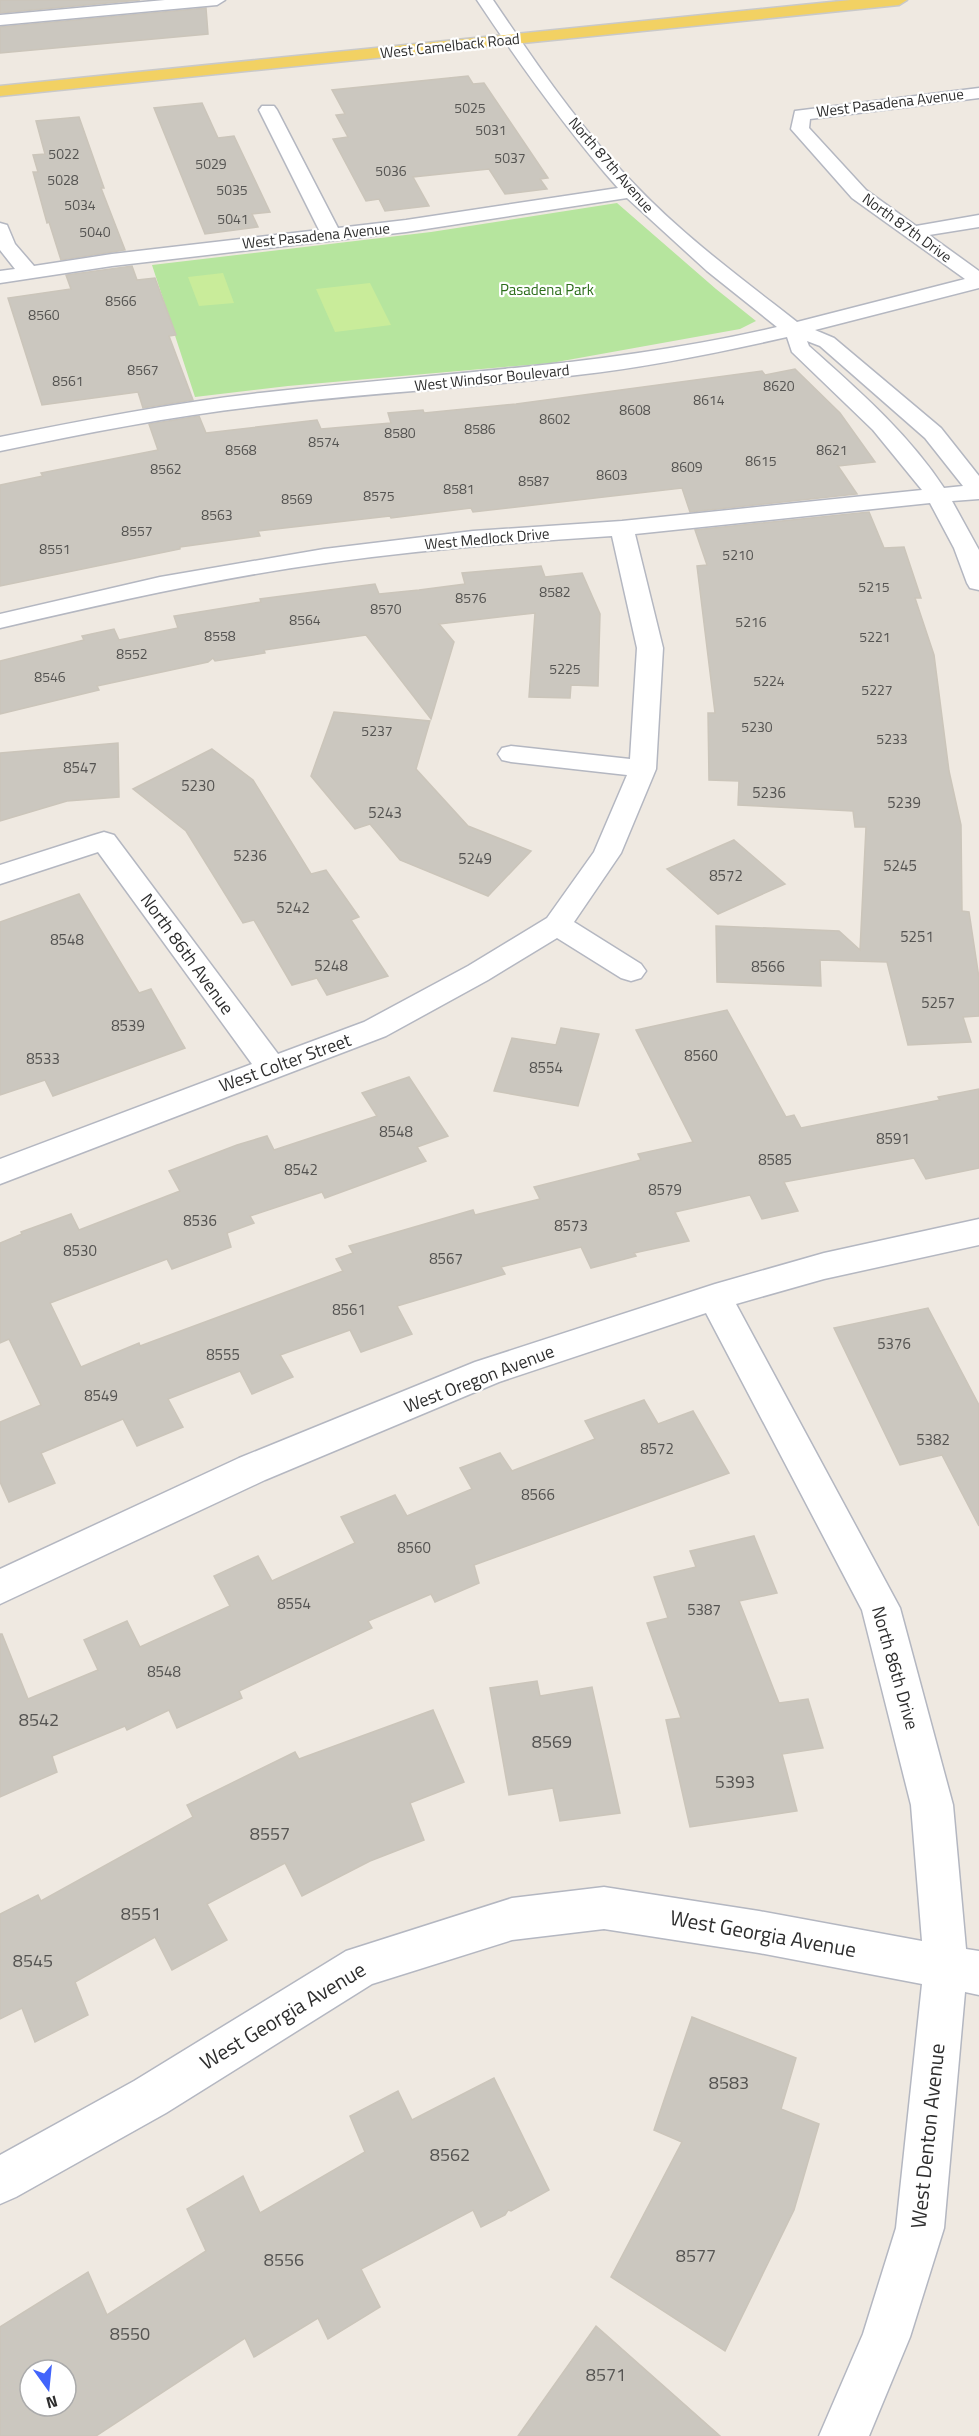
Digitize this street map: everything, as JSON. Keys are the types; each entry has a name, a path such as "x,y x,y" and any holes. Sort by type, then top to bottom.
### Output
{"main road":[{"name":"West Camelback Road","path":"0,91 899,0"}],"street":[{"path":"0,20 216,0"},
{"name":"North 87th Avenue","path":"484,0 589,144 631,192 705,260 792,328 826,342 887,392 933,433 979,491"},
{"name":"West Pasadena Avenue","path":"801,115 979,93"},
{"path":"268,110 331,234"},
{"name":"North 87th Drive","path":"801,115 800,129 859,194 979,281"},
{"name":"West Pasadena Avenue","path":"0,277 112,260 479,216 631,192"},
{"path":"912,232 979,221"},
{"path":"0,229 6,245 28,272"},
{"name":"West Windsor Boulevard","path":"0,444 71,429 207,406 563,371 631,362 698,350 979,281"},
{"name":"North 87th Avenue","path":"792,328 799,348 849,392 896,441 938,496 961,535 979,583"},
{"name":"West Medlock Drive","path":"0,621 160,584 324,556 473,538 622,528 979,491"},
{"path":"622,528 650,648 643,769 607,853 557,925 631,971"},
{"path":"511,754 643,769"},
{"name":"North 86th Avenue","path":"0,875 104,840 271,1068"},
{"name":"West Colter Street","path":"0,1172 375,1029 478,973 557,925"},
{"name":"West Oregon Avenue","path":"0,1587 252,1469 487,1372 715,1297 824,1266 979,1232"},
{"name":"North 86th Drive","path":"715,1297 881,1608 932,1805 963,1970"},
{"name":"West Georgia Avenue","path":"0,2181 150,2097 361,1966 512,1919 604,1908 759,1932 963,1970"},
{"name":"West Denton Avenue","path":"844,2436 886,2337 920,2228 963,1970"}],"green space":[{"name":"Pasadena Park","path":"617,203 756,321 740,329 551,363 288,386 195,397 152,265 431,232"},
{"path":"223,273 234,303 199,306 188,277"},
{"path":"370,283 391,325 335,332 316,289"}],"building":[{"path":"0,0 140,0 0,13"},
{"path":"206,8 208,34 0,53 0,27"},
{"path":"468,76 473,84 484,83 548,178 540,179 547,189 505,194 489,169 413,177 429,206 385,211 379,199 366,201 333,139 348,137 336,115 345,114 332,90"},
{"path":"202,103 218,138 234,136 270,212 252,214 258,227 205,234 154,108"},
{"path":"79,117 104,188 101,188 125,250 61,260 49,222 47,223 33,172 38,172 33,155 45,154 36,121"},
{"path":"132,266 137,280 155,278 176,335 169,336 193,400 143,408 138,392 42,405 8,298 71,289 66,275"},
{"path":"795,369 840,413 875,462 838,466 857,494 690,512 682,488 473,512 471,508 391,518 390,516 258,531 260,536 180,547 180,549 0,586 0,485 43,476 41,473 158,450 149,424 199,416 206,433 317,420 321,429 391,423 388,413 423,410 424,413 516,404 762,371 765,375"},
{"path":"869,512 884,548 904,547 921,598 915,598 934,655 949,771 961,825 962,911 969,912 979,978 979,1016 963,1017 971,1042 908,1045 887,962 820,960 821,986 717,982 716,926 839,931 860,950 866,827 855,827 853,811 738,805 739,781 709,780 708,713 715,713 697,566 707,565 695,530"},
{"path":"541,566 545,577 582,573 600,614 598,686 571,685 570,698 529,697 535,613 439,624 454,642 431,719 366,635 264,650 265,653 215,661 213,658 208,662 97,686 99,690 0,714 0,661 84,640 82,636 114,629 119,640 178,628 174,616 261,602 260,599 375,584 379,594 419,590 465,584 462,573"},
{"path":"334,712 430,721 416,769 468,826 531,851 488,896 400,860 370,824 355,829 311,776"},
{"path":"118,743 119,797 67,801 0,821 0,753"},
{"path":"212,749 253,780 311,874 326,870 359,917 351,920 388,976 327,995 317,978 292,985 254,920 243,923 186,831 133,789"},
{"path":"734,840 785,884 718,914 667,869"},
{"path":"79,894 139,993 151,989 185,1048 53,1096 45,1080 0,1095 0,922"},
{"path":"727,1010 786,1117 794,1115 801,1128 940,1100 938,1097 979,1089 979,1168 926,1179 914,1158 784,1182 798,1211 762,1219 750,1195 675,1212 689,1241 634,1253 636,1256 591,1268 581,1247 501,1267 505,1274 397,1306 412,1334 361,1352 350,1330 280,1355 293,1377 252,1394 240,1371 168,1399 183,1427 137,1446 123,1419 41,1453 55,1483 9,1502 0,1482 0,1422 41,1405 9,1339 0,1343 0,1243 22,1234 21,1232 71,1214 79,1230 180,1191 169,1171 237,1145 267,1136 274,1150 377,1116 362,1093 409,1077 448,1136 417,1147 426,1161 325,1198 322,1192 250,1216 254,1223 227,1233 231,1247 172,1269 167,1259 50,1303 81,1367 139,1343 140,1346 343,1271 336,1259 353,1253 349,1246 473,1210 475,1215 540,1199 534,1187 641,1160 638,1154 693,1142 636,1030"},
{"path":"561,1028 599,1034 578,1106 494,1091 512,1038 556,1045"},
{"path":"928,1308 979,1405 979,1526 942,1455 900,1465 834,1328"},
{"path":"644,1400 658,1424 693,1411 729,1473 474,1565 479,1583 435,1602 431,1594 368,1621 372,1628 239,1691 242,1698 177,1728 169,1710 127,1730 125,1726 52,1756 57,1772 0,1797 0,1634 2,1634 28,1699 98,1670 84,1640 127,1621 140,1647 230,1606 214,1576 258,1556 272,1581 355,1543 341,1517 395,1495 407,1516 472,1489 460,1468 500,1453 512,1471 595,1439 585,1421"},
{"path":"754,1536 777,1593 739,1601 779,1703 808,1699 823,1748 782,1754 797,1811 690,1827 666,1720 681,1718 647,1623 668,1618 654,1577 696,1567 690,1551"},
{"path":"537,1681 540,1696 592,1687 620,1813 560,1821 553,1788 509,1795 490,1688"},
{"path":"433,1710 464,1782 410,1803 424,1840 370,1861 302,1896 285,1863 207,1904 227,1940 172,1970 155,1937 75,1982 88,2015 35,2042 22,2008 0,2019 0,1914 38,1895 41,1901 193,1817 187,1805 295,1752 299,1759"},
{"path":"692,2017 796,2058 781,2109 819,2124 794,2210 725,2351 611,2277 682,2142 654,2130"},
{"path":"494,2078 549,2190 511,2211 508,2210 505,2215 481,2227 473,2210 361,2269 380,2307 328,2339 318,2318 254,2357 245,2338 96,2436 0,2436 0,2327 88,2272 107,2315 206,2251 187,2209 243,2176 260,2213 365,2152 350,2116 398,2091 412,2120"},
{"path":"596,2326 720,2436 518,2436"}]}
